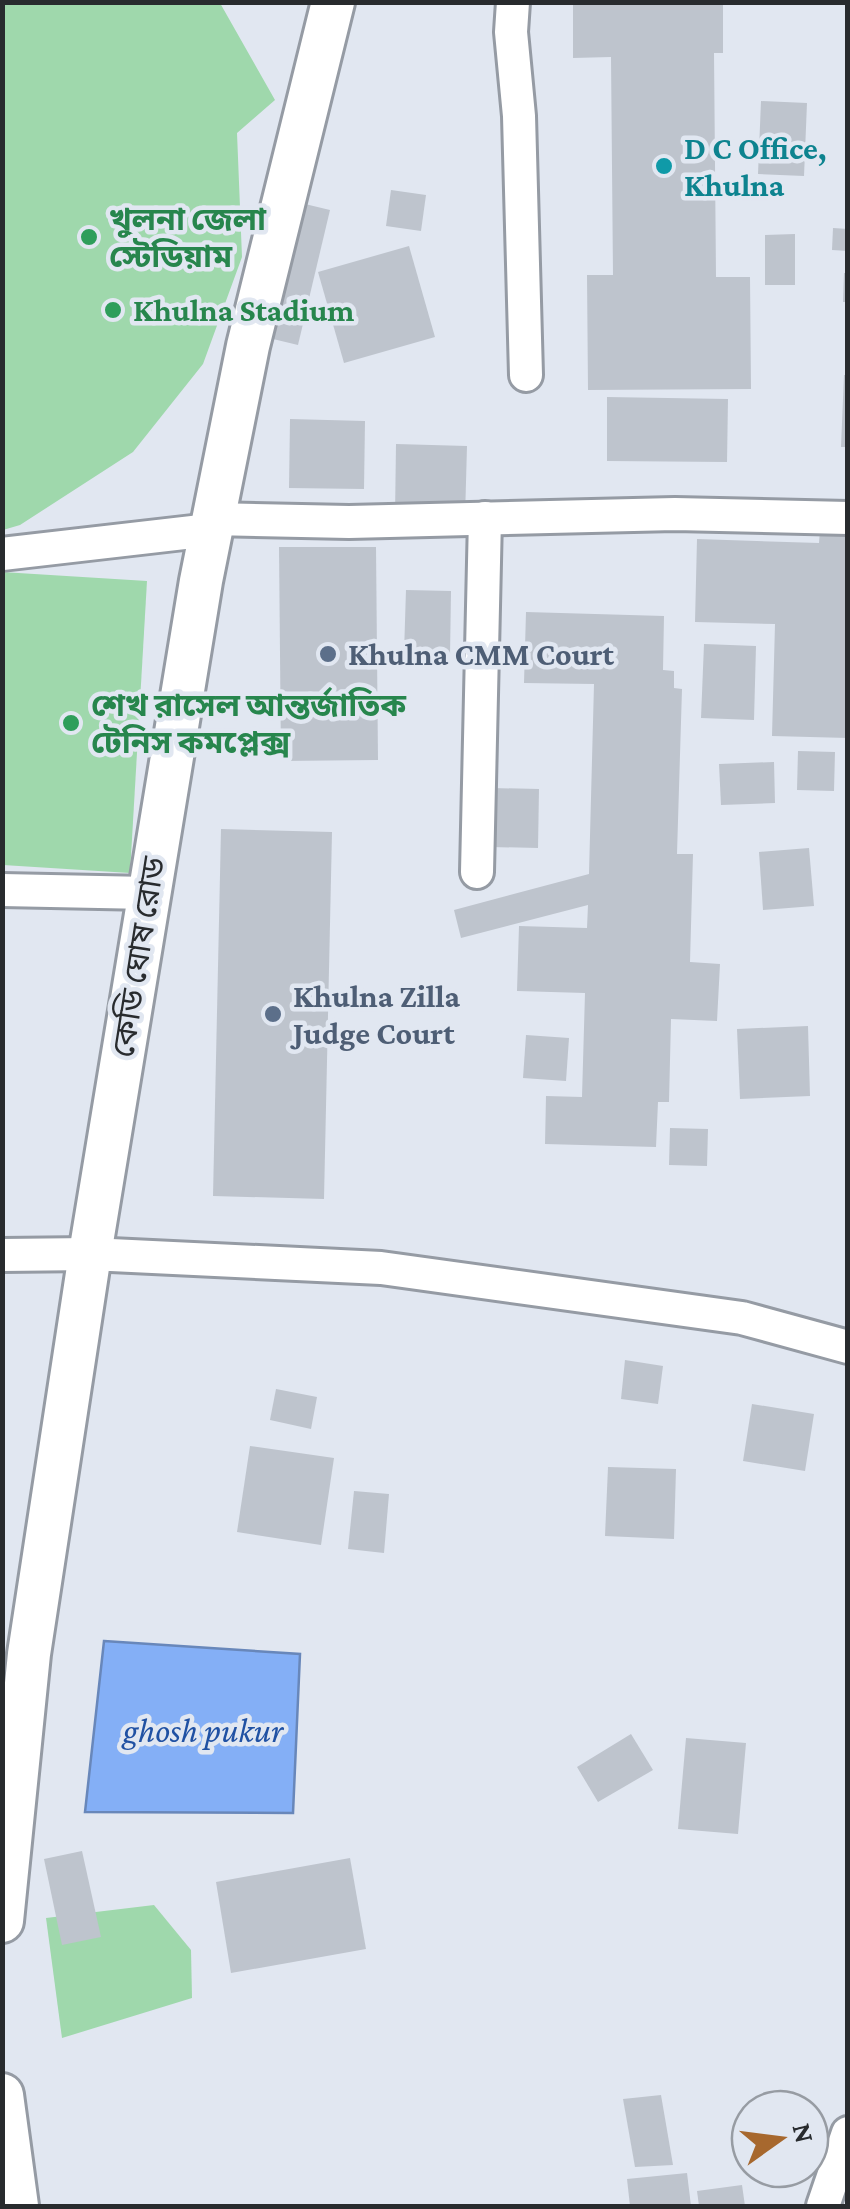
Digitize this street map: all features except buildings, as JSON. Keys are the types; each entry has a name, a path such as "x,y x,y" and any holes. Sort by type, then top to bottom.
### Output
{"main road":[{"name":"কেডি ঘোষ রোড","path":"2,1922 29,1654 148,893 211,525 248,346 333,2"},
{"path":"2,2095 17,2206"}],"street":[{"path":"513,2 511,32 518,116 526,375"},
{"path":"2,554 211,525 675,514 848,518"},
{"path":"477,872 485,518"},
{"path":"2,890 148,893"},
{"path":"2,1255 90,1254 382,1268 742,1318 848,1347"},
{"path":"823,2206 848,2132"}],"green space":[{"name":"Khulna Stadium","path":"2,3 220,3 275,100 237,133 242,257 203,364 133,452 20,525 3,530"},
{"name":"শেখ রাসেল আন্তর্জাতিক টেনিস কমপ্লেক্স","path":"2,572 147,581 130,873 3,865"},
{"path":"154,1905 191,1950 192,1998 62,2038 46,1918"}],"water":[{"name":"ghosh pukur","path":"104,1641 300,1654 293,1813 85,1812"}],"place":[{"name":"D C Office, Khulna","path":"664,166"},
{"name":"খুলনা জেলা স্টেডিয়াম","path":"89,237"},
{"name":"Khulna Stadium","path":"113,310"},
{"name":"Khulna CMM Court","path":"328,654"},
{"name":"শেখ রাসেল আন্তর্জাতিক টেনিস কমপ্লেক্স","path":"71,723"},
{"name":"Khulna Zilla Judge Court","path":"273,1014"}]}
